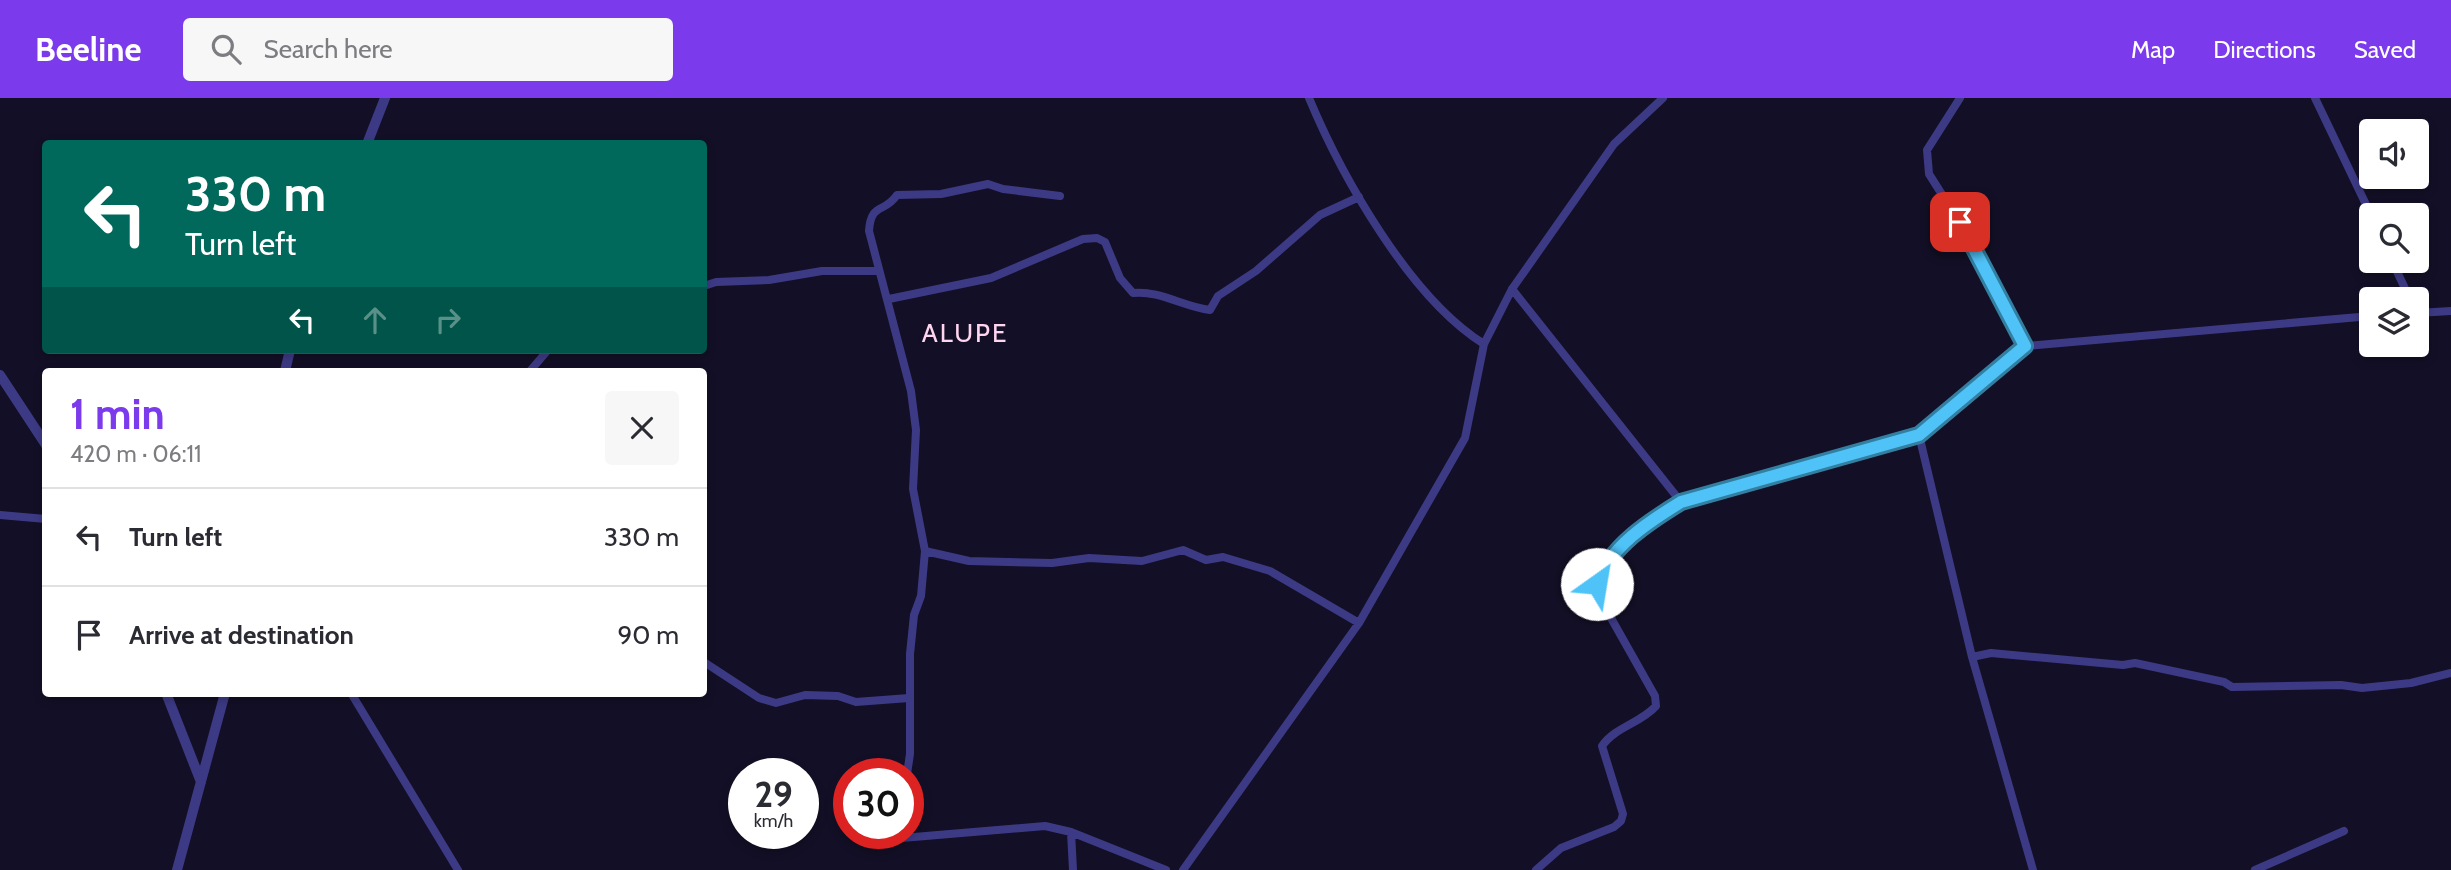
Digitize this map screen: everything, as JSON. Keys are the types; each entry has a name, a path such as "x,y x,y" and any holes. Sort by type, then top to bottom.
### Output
{"street":[{"path":"369,140 385,98"},
{"path":"1309,98 1326,139 1359,197 1422,284 1463,331 1484,344"},
{"path":"1183,870 1359,623 1465,438 1484,344 1511,289 1614,144 1662,98"},
{"path":"1960,98 1927,150 1928,174 1974,245 2025,346"},
{"path":"2315,98 2365,203"},
{"path":"909,758 910,654 914,615 921,596 925,551 913,489 916,430 911,391 889,299 878,271 869,231 870,216 875,210 892,203 897,195 941,194 988,184 1060,196"},
{"path":"889,299 991,278 1083,239 1097,238 1105,242 1119,278 1133,293 1146,292 1196,309 1210,310 1218,296 1256,271 1320,215 1359,197"},
{"path":"707,285 716,282 795,277 822,271 878,271"},
{"path":"1511,289 1681,502"},
{"path":"2429,312 2451,311"},
{"path":"1536,870 1561,848 1614,827 1621,821 1623,814 1602,746 1608,737 1650,713 1656,706 1654,696 1598,595 1597,584 1601,572 1625,543 1653,519 1681,502 1919,435 2025,346 2359,317"},
{"path":"533,368 545,354"},
{"path":"0,375 42,437"},
{"path":"1919,435 1972,657 2033,870"},
{"path":"0,515 42,519"},
{"path":"925,551 969,561 1052,563 1089,558 1142,561 1183,550 1206,560 1223,557 1270,570 1359,623"},
{"path":"1972,657 1991,653 2123,666 2135,663 2224,682 2232,687 2341,685 2362,688 2411,683 2451,673"},
{"path":"707,664 759,698 776,703 805,695 838,696 856,702 909,698"},
{"path":"168,697 201,783"},
{"path":"177,870 224,697"},
{"path":"353,697 458,870"},
{"path":"924,833 1045,826 1071,832 1166,870"},
{"path":"2256,870 2344,831"},
{"path":"1071,832 1073,870"}],"district":[{"name":"ALUPE","path":"965,333"}],"route":[{"path":"1597,584 1601,572 1625,543 1653,519 1681,502 1919,435 2025,346 1960,222"}]}
